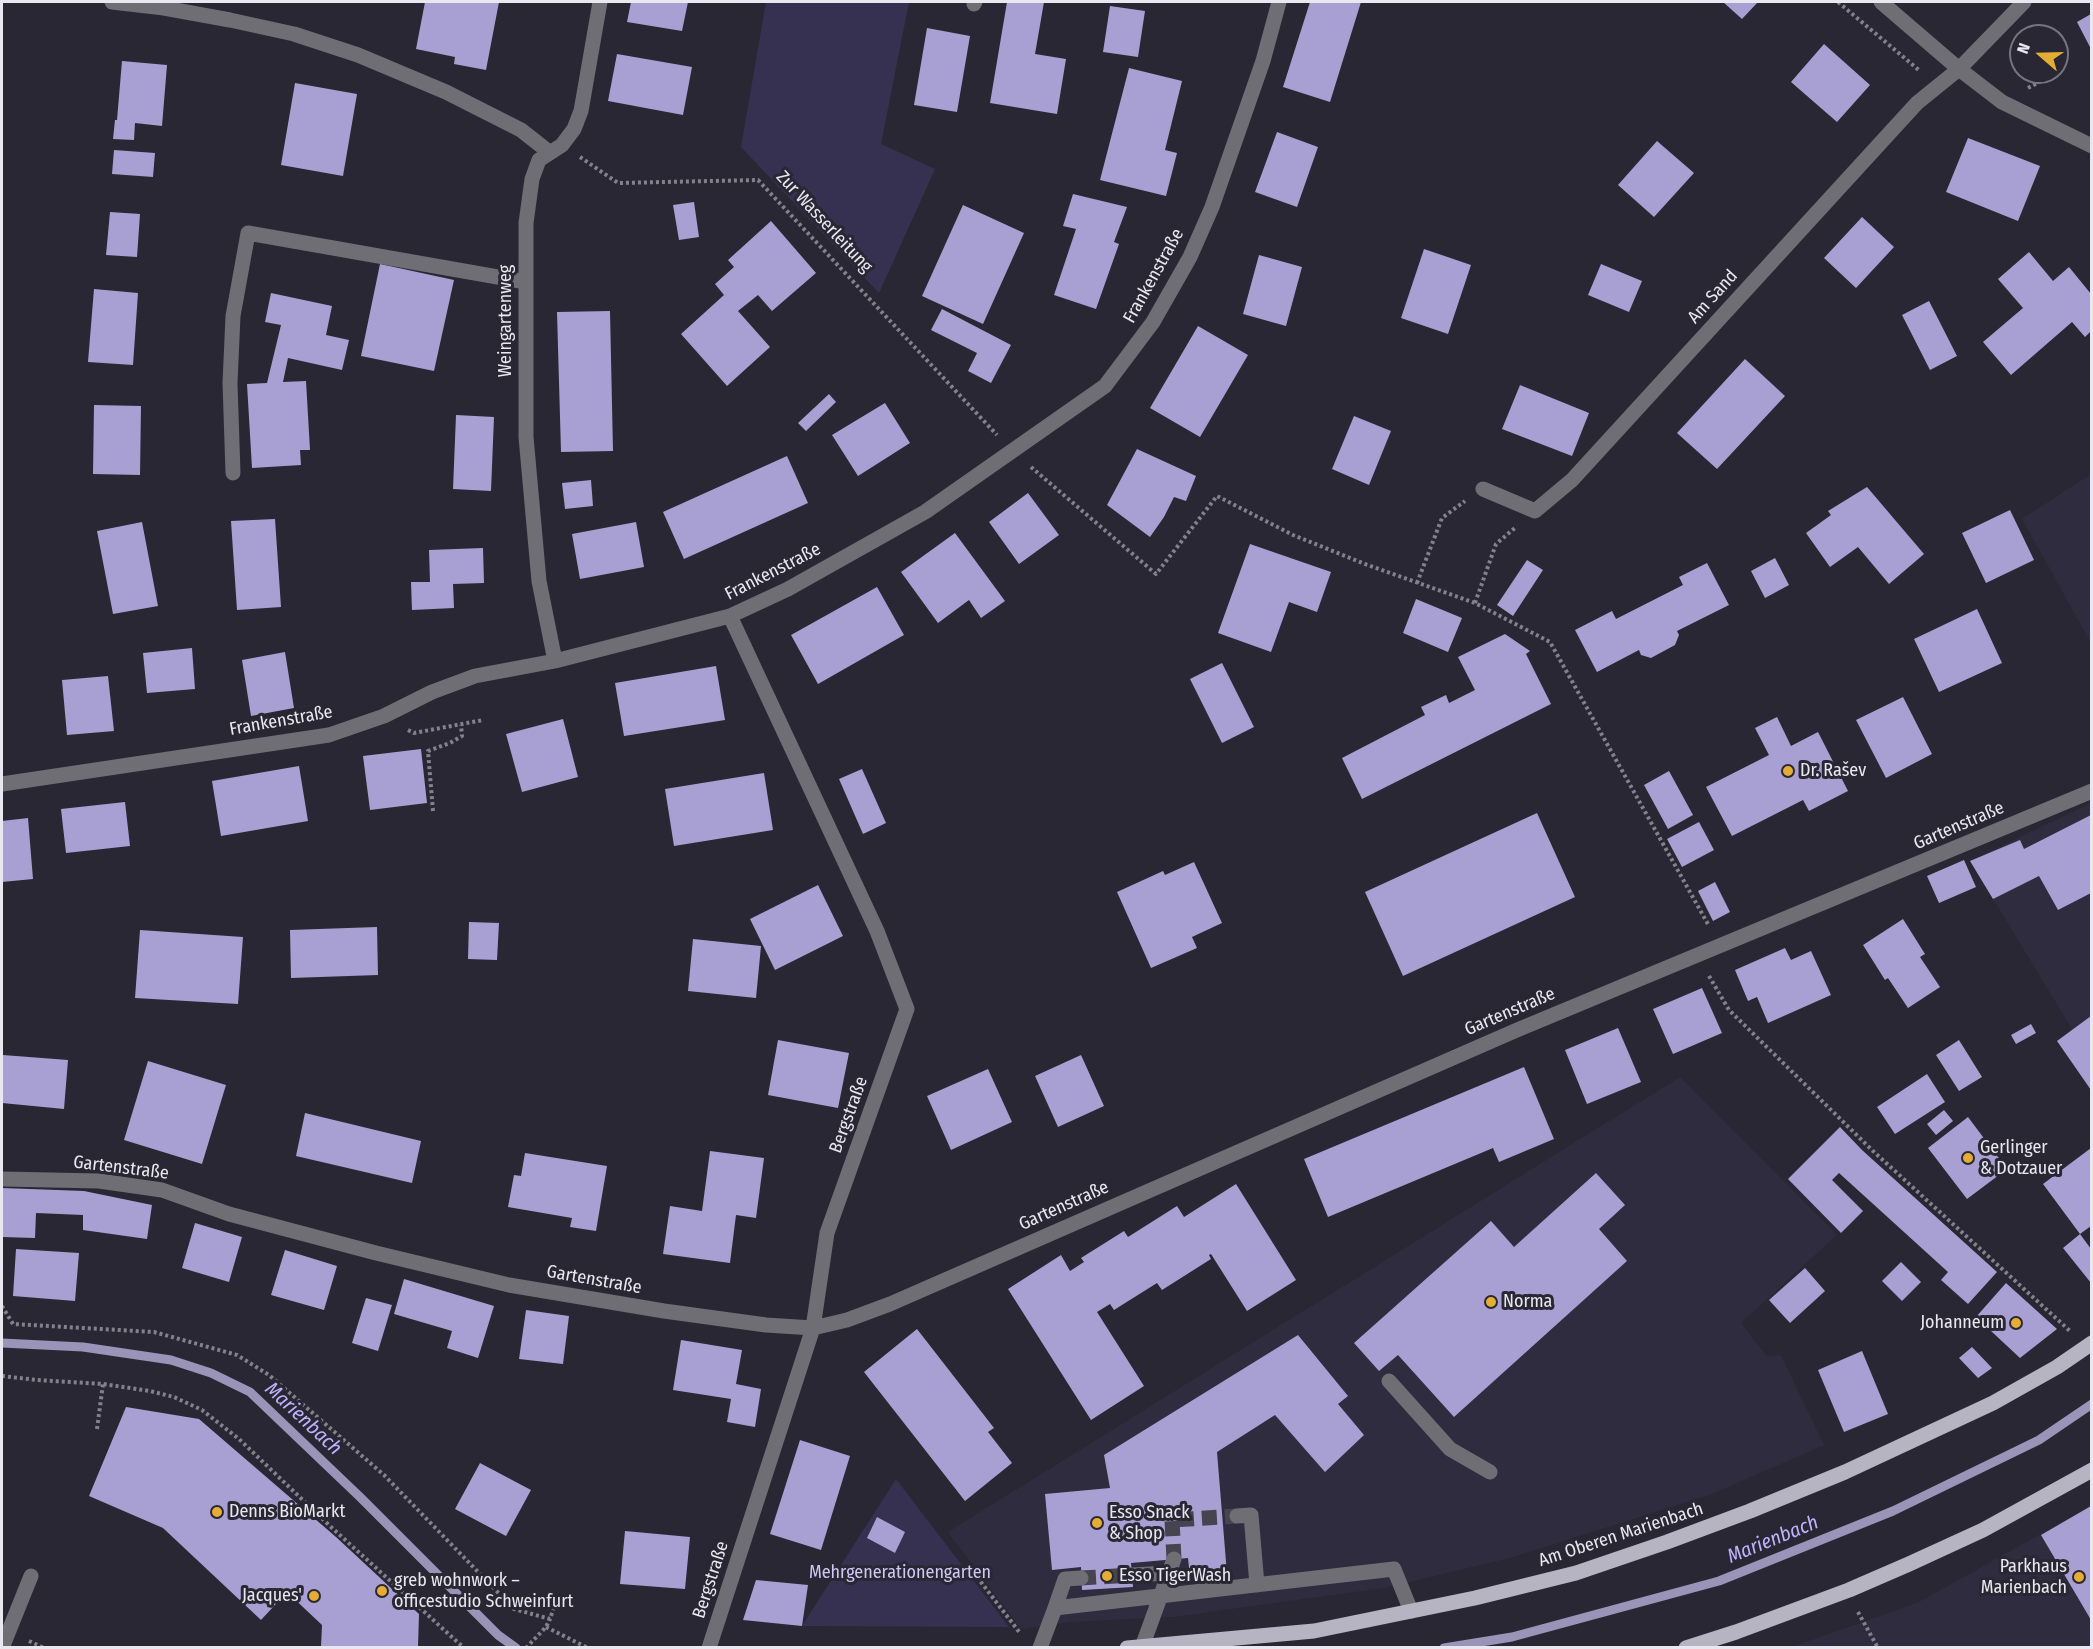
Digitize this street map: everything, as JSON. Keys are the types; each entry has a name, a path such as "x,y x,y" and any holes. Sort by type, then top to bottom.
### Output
{"main road":[{"name":"Am Oberen Marienbach","path":"1134,1647 1314,1631 1475,1598 1576,1573 1750,1511 1845,1472 1993,1403 2076,1355 2091,1343"},
{"path":"1686,1647 1736,1632 1849,1590 1909,1564 1983,1530 2091,1470"}],"street":[{"path":"112,2 164,8 230,20 294,34 358,55 465,102 556,149"},
{"name":"Weingartenweg","path":"555,660 539,581 526,437 526,223 532,179 539,160 556,149 574,129 581,111 600,2"},
{"name":"Frankenstraße","path":"2,784 328,735 384,716 432,692 475,676 555,660 730,616 788,589 925,512 1105,386 1153,322 1190,258 1212,207 1263,61 1279,2"},
{"path":"1881,2 1959,69 2002,102 2091,146"},
{"name":"Am Sand","path":"1535,512 1572,480 1909,111 1959,69 2024,2"},
{"path":"233,473 230,383 233,316 248,233 526,282"},
{"path":"1483,489 1535,512"},
{"name":"Bergstraße","path":"709,1647 813,1328 827,1233 907,1009 877,931 730,616"},
{"name":"Gartenstraße","path":"2,1179 99,1180 162,1190 229,1214 509,1285 675,1313 766,1325 813,1328 848,1320 890,1304 1517,1030 2091,791"},
{"path":"1389,1381 1450,1449 1490,1472"},
{"path":"1237,1516 1251,1515 1257,1585"},
{"path":"1132,1575 1172,1566 1160,1596 1134,1647"},
{"path":"1055,1608 1394,1569 1411,1611"},
{"path":"2,1647 31,1576"},
{"path":"1040,1647 1065,1579 1081,1578"}],"path":[{"path":"1838,2 1938,86"},
{"name":"Zur Wasserleitung","path":"556,149 618,183 758,180 979,416"},
{"path":"1013,451 1156,574 1217,496 1293,535 1416,583 1475,603 1550,642 1720,946"},
{"path":"1416,583 1442,518 1483,489"},
{"path":"1475,603 1496,544 1535,512"},
{"path":"448,727 483,720"},
{"path":"433,811 428,751 462,736 461,724"},
{"path":"1711,979 1729,1010 1788,1068 1873,1151 2070,1331 2076,1355"},
{"path":"2,1305 13,1324 154,1332 237,1355 269,1375 384,1475 514,1609 550,1619"},
{"path":"2,1376 103,1383 174,1397 202,1410 239,1439 331,1527 464,1647"},
{"path":"97,1429 103,1383"},
{"path":"977,1577 1020,1634"},
{"path":"526,1647 546,1627 554,1607"},
{"path":"1858,1612 1878,1647"},
{"path":"546,1627 588,1647"}],"shaded area":[{"path":"2091,474 2091,643 2022,519"},
{"path":"2091,803 2091,1091 2057,1041 2072,1029 1970,861"},
{"path":"1680,1077 1837,1235 1741,1323 1767,1356 1781,1355 1824,1445 1712,1494 1510,1558 1384,1588 1173,1617 1071,1622 1021,1629 948,1532"},
{"path":"2091,1506 2091,1647 1789,1648 1917,1603"}],"green space":[{"path":"766,2 909,2 881,144 935,169 879,293 741,147"},
{"name":"Mehrgenerationengarten","path":"896,1479 1009,1627 802,1626"}],"building":[{"path":"425,2 499,2 486,70 454,64 455,57 416,49"},
{"path":"631,2 688,2 682,31 627,22"},
{"path":"1007,2 1044,2 1035,54 1066,59 1057,114 990,103"},
{"path":"1310,2 1361,2 1330,102 1283,87"},
{"path":"1723,2 1758,2 1742,19"},
{"path":"1110,6 1145,11 1138,57 1103,52"},
{"path":"2091,14 2091,49 2077,22"},
{"path":"927,28 970,36 957,112 914,105"},
{"path":"1824,44 1870,85 1837,122 1791,82"},
{"path":"617,54 692,67 683,115 608,101"},
{"path":"122,61 167,65 162,126 135,123 134,140 113,139"},
{"path":"1129,68 1182,81 1165,150 1177,153 1166,196 1100,180"},
{"path":"295,83 357,94 343,176 281,165"},
{"path":"1277,132 1318,147 1297,207 1255,192"},
{"path":"1968,138 2040,166 2018,221 1946,192"},
{"path":"1657,141 1694,173 1654,217 1618,185"},
{"path":"114,150 155,153 153,177 112,174"},
{"path":"1073,194 1127,207 1114,242 1119,244 1096,309 1054,295 1076,229 1063,226"},
{"path":"694,202 699,237 679,240 673,205"},
{"path":"963,205 1024,233 983,324 922,296"},
{"path":"110,212 140,214 137,257 106,255"},
{"path":"1862,217 1894,247 1856,288 1824,258"},
{"path":"771,221 816,273 772,311 758,295 738,311 770,347 727,386 681,334 724,295 715,284 734,267 728,260"},
{"path":"1424,249 1471,265 1448,334 1401,318"},
{"path":"2029,252 2053,281 2069,267 2091,294 2091,331 2085,337 2072,322 2011,375 1983,342 2023,308 1998,279"},
{"path":"1259,255 1302,267 1286,326 1243,314"},
{"path":"380,264 454,280 434,371 361,356"},
{"path":"1601,264 1642,281 1629,312 1588,295"},
{"path":"94,289 138,293 133,365 88,362"},
{"path":"271,293 332,306 326,335 349,340 342,370 288,358 283,382 306,381 310,450 300,450 301,465 252,468 247,384 267,383 281,325 265,322"},
{"path":"1929,301 1957,356 1930,370 1902,315"},
{"path":"942,309 1011,345 991,383 968,371 977,353 931,330"},
{"path":"610,311 613,451 561,452 557,312"},
{"path":"1198,326 1248,355 1200,437 1150,408"},
{"path":"1745,359 1785,396 1717,469 1677,433"},
{"path":"1520,385 1589,413 1572,456 1502,429"},
{"path":"829,394 836,402 806,431 798,423"},
{"path":"885,403 910,443 858,476 832,435"},
{"path":"94,405 141,406 140,475 93,474"},
{"path":"456,415 494,417 491,491 453,489"},
{"path":"1354,416 1391,431 1369,485 1332,469"},
{"path":"1137,449 1196,476 1186,501 1174,497 1150,537 1107,505"},
{"path":"787,456 808,503 684,559 663,512"},
{"path":"591,480 593,506 565,509 562,483"},
{"path":"1867,487 1924,554 1889,584 1858,547 1830,567 1806,533 1831,515 1828,511"},
{"path":"1028,493 1059,535 1019,564 989,522"},
{"path":"2010,510 2034,560 1986,583 1962,533"},
{"path":"275,519 281,607 237,610 231,521"},
{"path":"142,522 158,606 113,614 97,531"},
{"path":"636,522 644,567 580,579 572,534"},
{"path":"955,533 1005,601 981,618 969,600 938,623 901,572"},
{"path":"1250,544 1331,572 1317,612 1289,602 1271,652 1218,633"},
{"path":"483,548 484,583 453,584 454,608 412,610 411,582 430,582 429,550"},
{"path":"1775,558 1789,585 1765,598 1751,571"},
{"path":"1527,560 1543,570 1513,616 1497,605"},
{"path":"1707,563 1729,605 1677,631 1679,635 1675,645 1651,658 1641,655 1639,650 1597,672 1575,630 1612,611 1616,619 1683,585 1679,577"},
{"path":"877,587 904,635 818,684 791,635"},
{"path":"1416,599 1462,618 1448,652 1403,633"},
{"path":"1977,609 2002,663 1939,692 1914,639"},
{"path":"1505,634 1530,651 1526,654 1551,704 1362,799 1342,758 1425,715 1421,707 1446,695 1449,703 1475,690 1458,657"},
{"path":"192,648 195,689 147,693 143,653"},
{"path":"285,652 294,708 251,716 242,660"},
{"path":"1222,663 1254,727 1222,743 1190,679"},
{"path":"716,666 725,720 624,736 615,683"},
{"path":"108,676 114,731 67,735 62,680"},
{"path":"1903,697 1932,754 1886,778 1856,720"},
{"name":"Dr. Rašev","path":"1777,717 1791,746 1818,732 1848,791 1809,811 1803,800 1732,836 1706,787 1769,755 1755,728"},
{"path":"563,719 578,777 522,792 506,734"},
{"path":"421,749 427,803 370,810 363,756"},
{"path":"299,766 308,821 221,836 212,781"},
{"path":"862,769 886,823 863,834 839,779"},
{"path":"1669,771 1693,815 1668,829 1644,785"},
{"path":"764,773 773,830 674,846 665,789"},
{"path":"125,802 130,846 66,853 61,809"},
{"path":"1537,813 1575,897 1403,976 1365,892"},
{"path":"2091,815 2091,893 2058,910 2039,876 1993,899 1970,861 2020,840 2024,849"},
{"path":"28,818 33,879 2,882 2,821"},
{"path":"1699,822 1714,850 1682,867 1667,839"},
{"path":"1964,860 1976,887 1939,903 1927,876"},
{"path":"1194,862 1222,923 1192,937 1197,948 1151,968 1117,892 1163,871 1165,875"},
{"path":"1715,882 1730,912 1713,921 1698,891"},
{"path":"818,885 843,936 775,970 750,919"},
{"path":"1903,919 1925,954 1920,957 1940,987 1908,1008 1888,978 1885,980 1863,945"},
{"path":"469,922 499,923 497,960 468,959"},
{"path":"377,927 378,975 291,978 290,930"},
{"path":"140,930 243,937 238,1004 135,998"},
{"path":"693,939 761,946 756,998 688,991"},
{"path":"1785,948 1791,960 1811,951 1831,995 1768,1023 1757,997 1748,1001 1735,970"},
{"path":"1702,988 1722,1033 1673,1054 1653,1009"},
{"path":"2091,1016 2091,1090 2057,1041"},
{"path":"2031,1024 2036,1033 2016,1044 2011,1035"},
{"path":"1618,1028 1641,1082 1587,1104 1565,1050"},
{"path":"778,1040 849,1053 838,1108 768,1095"},
{"path":"1959,1040 1982,1077 1959,1091 1936,1055"},
{"path":"3,1055 68,1060 64,1109 2,1103"},
{"path":"1081,1055 1104,1106 1058,1127 1035,1076"},
{"path":"148,1061 226,1085 202,1164 124,1140"},
{"path":"1524,1067 1554,1139 1499,1162 1493,1148 1328,1217 1304,1159"},
{"path":"988,1069 1012,1122 951,1150 927,1096"},
{"path":"1927,1074 1945,1102 1895,1134 1877,1107"},
{"path":"1944,1110 1953,1121 1936,1135 1927,1124"},
{"path":"305,1113 421,1141 412,1183 296,1156"},
{"name":"Gerlinger & Dotzauer","path":"1968,1117 2007,1169 1967,1199 1928,1148"},
{"path":"1840,1127 1862,1150 1997,1272 1968,1304 1941,1280 1948,1272 1839,1173 1832,1180 1863,1211 1841,1233 1788,1179"},
{"path":"2091,1148 2091,1226 2080,1234 2043,1184"},
{"path":"710,1151 764,1158 756,1218 736,1215 730,1263 663,1254 670,1206 702,1211"},
{"path":"525,1153 607,1166 596,1231 570,1227 572,1218 508,1207 514,1175 521,1176"},
{"name":"Norma","path":"1596,1173 1625,1205 1599,1229 1627,1261 1454,1417 1398,1355 1379,1371 1354,1343 1491,1221 1514,1247"},
{"path":"1236,1184 1296,1280 1247,1311 1211,1254 1209,1255 1211,1259 1162,1290 1157,1283 1114,1310 1110,1304 1097,1312 1144,1386 1091,1420 1008,1289 1061,1255 1070,1271 1084,1262 1081,1258 1124,1231 1128,1237 1177,1206 1184,1217"},
{"path":"2,1188 84,1191 152,1205 147,1239 83,1230 83,1215 36,1213 35,1238 2,1237"},
{"path":"195,1223 242,1237 229,1282 182,1268"},
{"path":"2080,1234 2091,1249 2091,1283 2063,1248"},
{"path":"16,1249 79,1253 75,1301 13,1296"},
{"path":"285,1250 337,1266 324,1310 271,1295"},
{"path":"1901,1262 1921,1282 1902,1301 1882,1281"},
{"path":"1805,1268 1825,1291 1790,1323 1769,1300"},
{"path":"404,1279 494,1306 478,1358 447,1348 452,1331 394,1314"},
{"name":"Johanneum","path":"2006,1283 2057,1329 2020,1358 1976,1317"},
{"path":"366,1298 392,1305 378,1351 352,1343"},
{"path":"526,1310 569,1316 563,1364 519,1359"},
{"path":"917,1329 994,1428 988,1432 1012,1463 965,1501 864,1372"},
{"path":"1298,1335 1348,1396 1338,1404 1364,1435 1325,1472 1275,1415 1217,1452 1227,1574 1190,1577 1188,1558 1131,1563 1133,1587 1082,1590 1081,1567 1052,1570 1045,1494 1110,1488 1104,1455"},
{"path":"681,1340 742,1350 736,1384 761,1389 755,1427 727,1422 731,1399 673,1390"},
{"path":"1972,1347 1992,1368 1978,1378 1959,1358"},
{"path":"1862,1351 1888,1414 1844,1432 1818,1370"},
{"name":"Denns BioMarkt","path":"126,1407 199,1419 336,1537 419,1614 418,1647 321,1647 322,1625 287,1592 261,1620 163,1528 89,1496"},
{"path":"800,1440 850,1456 821,1550 770,1534"},
{"path":"480,1463 531,1490 506,1536 455,1509"},
{"name":"Parkhaus Marienbach","path":"2091,1506 2091,1620 2041,1535"},
{"path":"877,1517 905,1532 895,1553 867,1538"},
{"path":"625,1531 690,1537 685,1589 620,1584"},
{"path":"756,1580 808,1585 802,1626 743,1620"}],"waterway":[{"name":"Marienbach","path":"2,1343 83,1347 171,1360 211,1373 250,1392 360,1497 498,1635 516,1648"},
{"name":"Marienbach","path":"1444,1648 1512,1637 1719,1581 1893,1511 2039,1440 2092,1404"}],"tunnel":[{"path":"1174,1559 1172,1520 1237,1516"},
{"path":"1081,1578 1132,1575"}],"place":[{"name":"Dr. Rašev","path":"1788,771"},
{"name":"Gerlinger & Dotzauer","path":"1968,1158"},
{"name":"Norma","path":"1491,1302"},
{"name":"Johanneum","path":"2016,1323"},
{"name":"Denns BioMarkt","path":"217,1512"},
{"name":"Esso Snack & Shop","path":"1097,1523"},
{"name":"Esso TigerWash","path":"1107,1576"},
{"name":"Parkhaus Marienbach","path":"2079,1577"},
{"name":"greb wohnwork – officestudio Schweinfurt","path":"382,1591"},
{"name":"Jacques'","path":"314,1596"}]}
